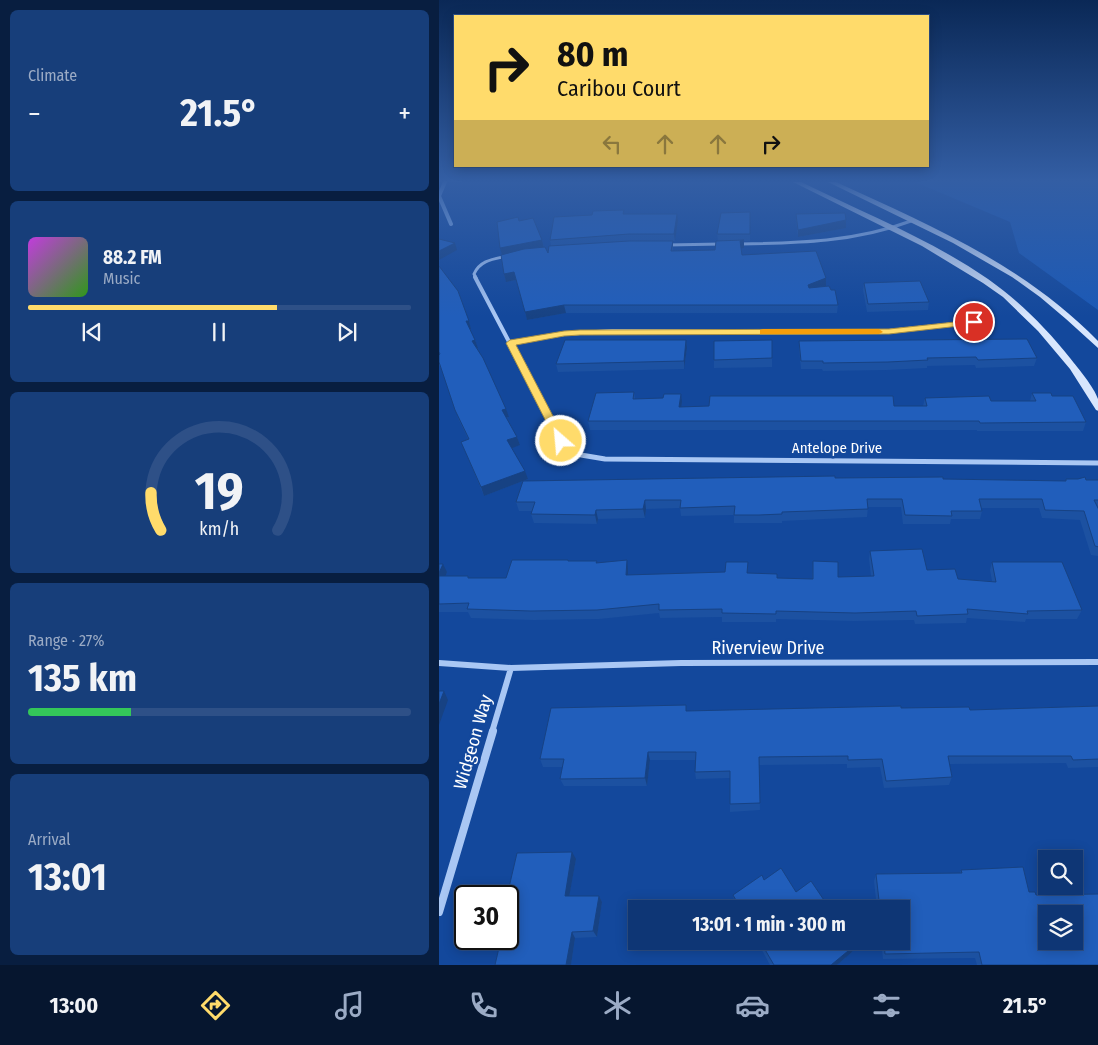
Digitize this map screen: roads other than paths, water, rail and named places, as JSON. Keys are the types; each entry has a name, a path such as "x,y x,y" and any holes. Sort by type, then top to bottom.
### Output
{"main road":[{"path":"887,227 967,268 998,291 1021,311 1066,358 1098,408"},
{"path":"924,227 959,243 1001,266 1069,317 1098,347"}],"street":[{"path":"663,245 812,244 847,240 896,227"},
{"path":"508,256 479,265 474,274 510,343 564,334 603,332 889,332 974,322"},
{"name":"Antelope Drive","path":"510,343 561,441 575,454 605,459 1098,463"},
{"name":"Riverview Drive","path":"439,663 511,668 681,663 1098,662"},
{"name":"Widgeon Way","path":"439,912 511,668"}]}
